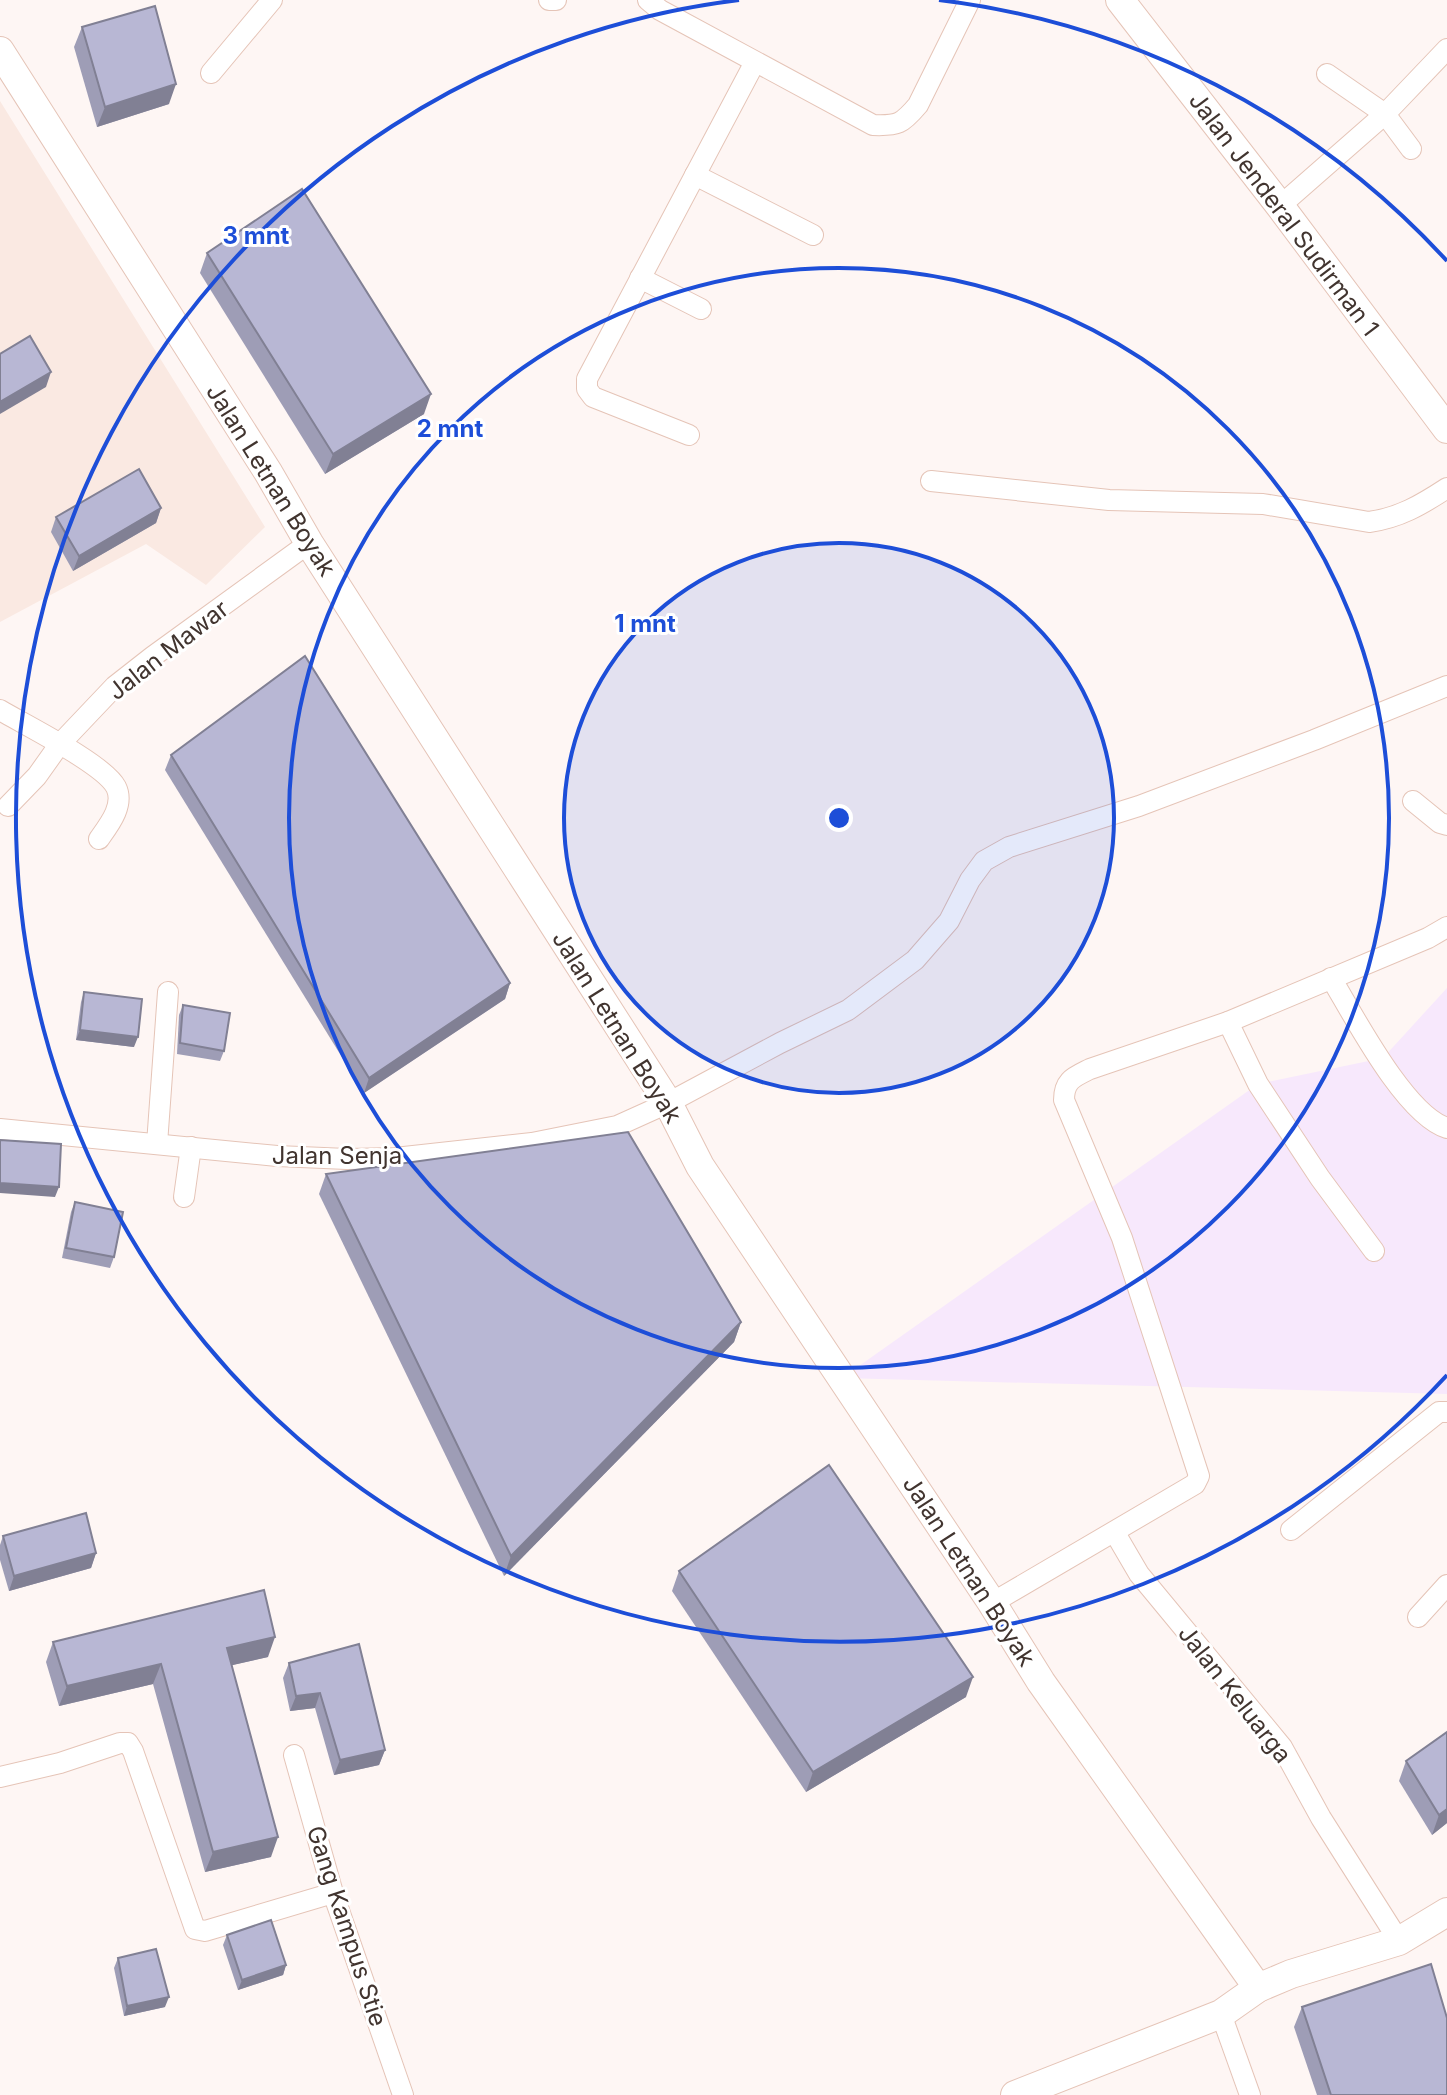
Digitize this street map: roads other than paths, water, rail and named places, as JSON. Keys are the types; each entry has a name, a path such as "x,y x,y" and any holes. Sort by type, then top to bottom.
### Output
{"street":[{"path":"211,73 272,0"},
{"path":"549,0 556,0"},
{"path":"648,0 660,10 873,125 895,126 918,105 970,0"},
{"name":"Jalan Jenderal Sudirman 1","path":"1120,0 1447,429"},
{"path":"1280,206 1385,114 1447,49"},
{"name":"Jalan Letnan Boyak","path":"0,51 268,472 309,543 668,1103 700,1166 992,1603 1041,1682 1258,1988"},
{"path":"689,435 593,397 587,389 587,379 755,62"},
{"path":"1327,74 1385,114 1411,149"},
{"path":"695,175 813,235"},
{"path":"640,278 701,309"},
{"path":"931,481 1109,500 1263,504 1369,522 1386,520 1413,510 1447,488"},
{"name":"Jalan Mawar","path":"8,806 37,776 59,745 127,676 309,543"},
{"name":"Jalan Senja","path":"0,1129 291,1157 347,1159 395,1158 574,1136 617,1126 848,1010 915,960 934,940 984,861 1009,847 1139,806 1447,686"},
{"path":"0,710 98,769 116,788 118,797 114,817 99,839"},
{"path":"1413,801 1440,823 1447,825"},
{"path":"992,1603 1195,1484 1199,1476 1122,1238 1064,1100 1064,1089 1069,1079 1228,1022 1428,938 1447,927"},
{"path":"1331,978 1394,1079 1424,1115 1447,1128"},
{"path":"157,1144 168,992"},
{"path":"1228,1022 1258,1084 1320,1178 1374,1251"},
{"path":"184,1197 191,1147"},
{"path":"1291,1530 1439,1412 1447,1412"},
{"name":"Jalan Keluarga","path":"1115,1533 1139,1574 1282,1747 1321,1818 1399,1941"},
{"path":"1418,1617 1447,1585"},
{"path":"0,1777 128,1743 195,1929 205,1931 333,1893"},
{"name":"Gang Kampus Stie","path":"294,1755 333,1893 403,2095"},
{"path":"1015,2095 1221,2014 1258,1988 1291,1974 1399,1941 1447,1912"},
{"path":"1221,2014 1250,2095"}]}
